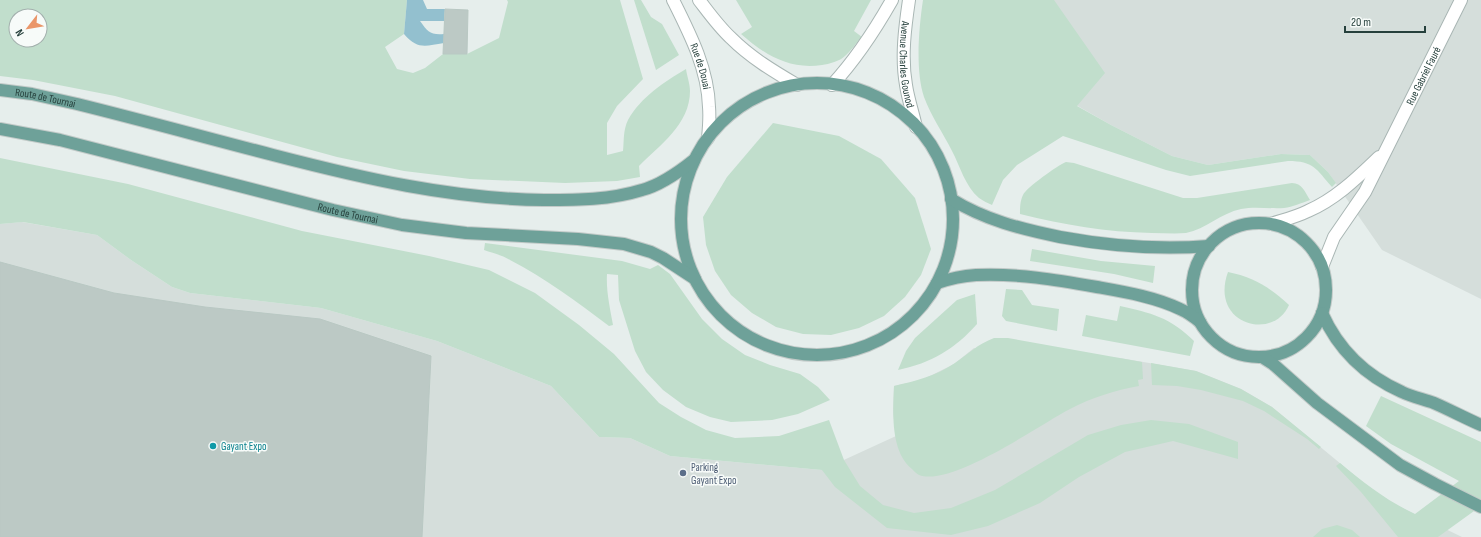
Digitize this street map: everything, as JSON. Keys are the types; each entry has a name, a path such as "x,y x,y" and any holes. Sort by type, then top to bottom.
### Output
{"main road":[{"path":"796,85 832,85 859,90 884,101 907,117 924,136 942,166 951,199 953,214 951,242 937,284 911,317 888,335 860,348 845,352 814,355 784,351 763,344 732,325 721,315 702,292 695,279 683,242 681,214 685,186 694,160 708,138 728,116 740,107 767,93 796,85"},
{"name":"Route de Tournai","path":"0,90 32,94 77,104 360,177 412,188 464,196 525,200 578,200 607,198 654,186 694,160"},
{"name":"Route de Tournai","path":"0,129 60,140 333,210 402,225 466,233 584,239 624,244 663,258 695,279"},
{"path":"951,199 967,209 1002,223 1030,231 1082,241 1146,248 1209,246"},
{"path":"937,284 951,279 976,275 1010,275 1052,280 1128,293 1180,308 1200,322 1212,337 1226,348 1244,355 1262,357 1279,354 1299,344 1314,328 1322,313 1324,304 1326,285 1322,268 1312,250 1290,230 1271,224 1256,223 1242,225 1223,233 1209,246 1198,261 1195,269 1192,287 1194,305 1200,322"},
{"path":"1322,313 1334,336 1349,355 1375,377 1404,393 1435,404 1481,425"},
{"path":"1262,357 1274,364 1317,402 1400,465 1481,507"}],"street":[{"name":"Rue de Douai","path":"673,0 699,55 706,81 709,107 708,138"},
{"path":"699,0 718,25 740,47 761,64 796,85"},
{"path":"832,85 846,70 862,48 892,0"},
{"name":"Avenue Charles Gounod","path":"909,0 904,42 904,72 916,127"},
{"name":"Rue Gabriel Fauré","path":"1322,268 1332,241 1365,192 1461,0"},
{"name":"Rue Gabriel Fauré","path":"1271,224 1319,206 1346,187 1385,152"}],"shaded area":[{"path":"1007,0 1481,0 1481,299 1382,250 1328,172 1310,155 1281,154 1208,165 1172,156 1111,125 1076,105"},
{"path":"22,222 97,235 172,287 190,293 321,308 437,341 551,386 599,437 630,438 670,456 822,470 896,436 893,412 894,386 922,380 954,364 974,348 1120,358 1196,371 1241,389 1272,407 1370,488 1396,505 1462,537 0,537 0,224"}],"green space":[{"path":"0,0 407,0 404,34 385,47 397,69 413,73 425,68 443,54 467,54 499,38 508,2 507,0 620,0 643,79 617,106 607,123 607,155 623,151 626,124 639,104 669,79 686,69 690,91 689,103 685,114 672,133 639,166 640,177 617,181 565,183 470,179 404,171 337,157 115,96 33,80 0,76"},
{"path":"634,0 641,0 651,17 662,24 679,55 656,70"},
{"path":"736,0 871,0 854,31 862,37 849,52 843,58 834,62 810,66 788,63 778,59 750,42 741,34 752,27"},
{"path":"923,0 1054,0 1105,73 1077,106 1172,156 1208,165 1281,154 1310,155 1328,172 1336,183 1332,187 1314,167 1297,161 1288,161 1190,176 1166,170 1063,136 1017,165 1003,180 992,205 979,198 970,188 924,97 919,74 919,35"},
{"path":"773,123 839,136 881,159 915,198 931,249 921,275 905,297 884,316 859,328 831,335 803,334 776,327 752,313 731,295 715,271 706,245 703,217 727,177"},
{"path":"0,158 128,184 302,231 429,256 489,270 535,293 579,325 614,354 659,403 706,430 735,438 779,436 829,420 844,460 860,486 883,505 914,513 951,508 995,490 1088,435 1121,425 1151,420 1189,424 1238,442 1238,459 1173,441 1125,452 1079,477 1040,503 988,526 951,535 887,528 835,487 822,470 670,456 630,438 599,437 551,386 437,341 321,308 190,293 172,287 97,235 23,222 0,224"},
{"path":"1066,162 1074,163 1183,198 1197,198 1295,183 1301,186 1310,200 1284,208 1241,209 1186,233 1135,232 1101,229 1069,225 1020,214 1021,200 1025,192 1056,167"},
{"path":"485,243 622,261 650,269 658,265 670,274 702,319 722,339 745,355 770,365 800,374 818,387 830,400 798,414 772,420 731,422 710,417 686,407 663,390 646,372 635,351 619,300 618,275 607,274 608,293 613,325 609,326 548,282 507,258 484,250"},
{"path":"1032,249 1101,261 1155,266 1153,283 1114,274 1030,261"},
{"path":"1228,272 1254,280 1275,293 1289,305 1281,316 1270,323 1258,325 1245,322 1235,315 1227,304 1225,290"},
{"path":"1006,289 1022,290 1032,305 1059,309 1057,331 1006,321 1002,316"},
{"path":"975,294 977,324 969,333 942,354 910,367 898,370 906,351 915,338 957,300"},
{"path":"1120,306 1160,317 1177,326 1194,341 1190,356 1082,336 1086,315 1117,321"},
{"path":"994,338 1008,338 1142,362 1143,379 1138,380 1139,386 1103,395 1070,409 973,464 952,472 934,476 919,475 905,461 896,442 893,419 894,386 933,375 948,368 978,346"},
{"path":"1151,363 1196,371 1241,389 1272,407 1321,447 1319,449 1307,439 1264,411 1243,401 1201,390 1177,386 1152,385"},
{"path":"1381,396 1481,442 1481,506 1438,537 1398,537 1361,492 1336,466 1340,463 1376,491 1415,514 1459,481 1391,444 1366,426"},
{"path":"1337,525 1352,530 1360,537 1313,537 1322,529"}],"water":[{"path":"407,0 423,0 427,9 445,9 444,21 420,21 430,32 435,34 444,34 444,43 422,46 413,43 404,34"}],"building":[{"path":"445,9 468,10 467,54 443,54"},
{"name":"Gayant Expo","path":"0,262 114,293 205,307 320,319 431,356 422,537 0,537"}],"place":[{"name":"Gayant Expo","path":"213,446"},
{"name":"Parking Gayant Expo","path":"683,473"}]}
